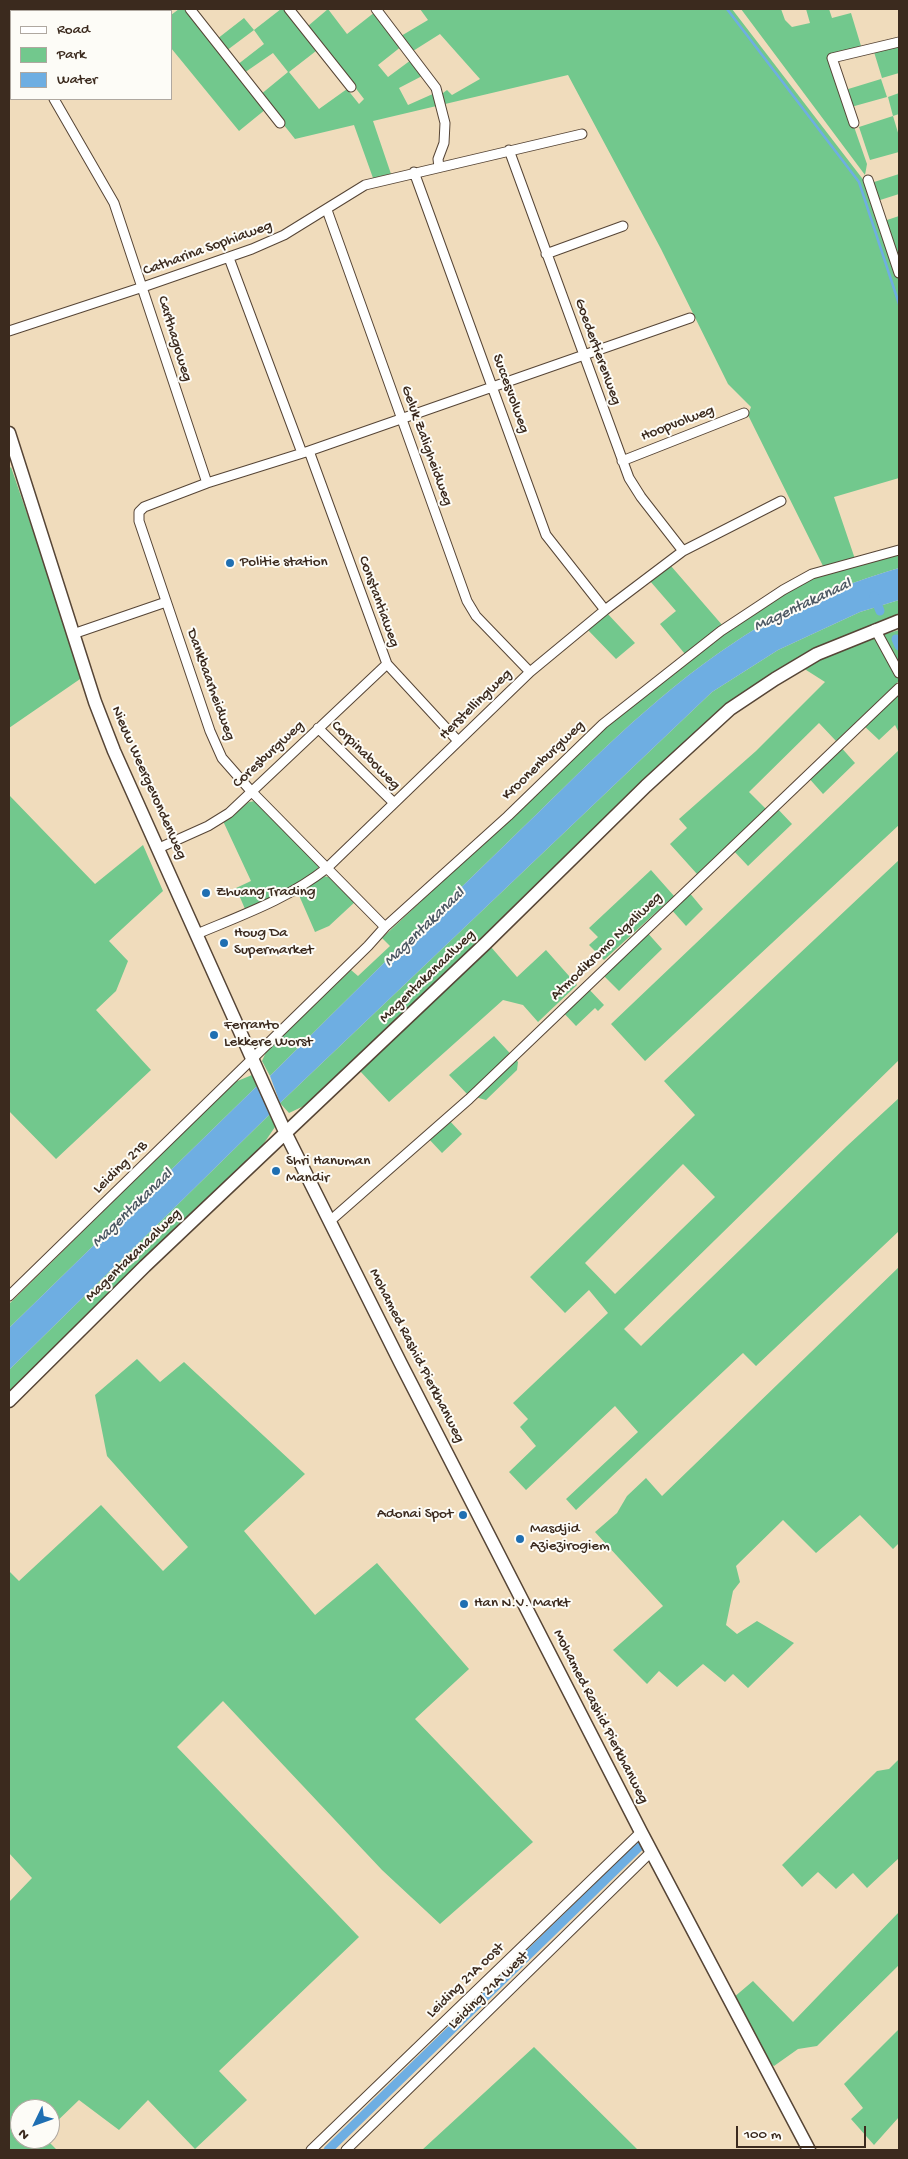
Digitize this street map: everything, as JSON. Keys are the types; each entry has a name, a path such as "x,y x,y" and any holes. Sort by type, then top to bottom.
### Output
{"street":[{"path":"190,9 280,123"},
{"path":"289,9 351,86"},
{"path":"376,9 436,88 445,123 444,143 438,159 439,167"},
{"path":"854,123 832,58 899,42"},
{"name":"Carthagoweg","path":"55,100 110,195 143,287 207,483"},
{"name":"Catharina Sophiaweg","path":"9,331 229,258 284,235 365,185 582,134"},
{"name":"Goedertierenweg","path":"509,150 622,460 641,497 683,551"},
{"name":"Succesvolweg","path":"414,172 546,535 606,610"},
{"path":"868,180 899,273"},
{"name":"Geluk Zaligheidweg","path":"327,210 387,380 472,610 530,672"},
{"path":"546,254 623,226"},
{"name":"Constantiaweg","path":"229,258 387,664 458,741"},
{"path":"207,483 402,419 690,318"},
{"name":"Hoopvolweg","path":"622,460 744,413"},
{"name":"Nieuw Weergevondenweg","path":"9,433 95,702 114,751 286,1134"},
{"name":"Dankbaarheidweg","path":"207,483 144,507 139,512 139,521 218,749 228,765 251,791 385,927"},
{"name":"Herstellingweg","path":"197,934 279,900 298,890 327,868 530,672 606,610 683,551 781,501"},
{"name":"Kroonenburgweg","path":"253,1059 385,927 508,816 603,724 721,631 783,590 812,574 899,550"},
{"path":"73,634 166,602"},
{"name":"Magentakanaalweg","path":"9,1400 145,1266 485,944 646,786 730,709 775,678 817,654 875,629 899,621"},
{"path":"875,629 899,673"},
{"name":"Coresburgweg","path":"159,848 208,826 229,813 387,664"},
{"name":"Atmodikromo Ngaliweg","path":"330,1221 469,1099 899,688"},
{"name":"Corpinaboweg","path":"318,728 394,803"},
{"name":"Leiding 21B","path":"9,1296 253,1059"},
{"name":"Mohamed Rashid Pierkhanweg","path":"286,1134 400,1362 651,1852 809,2150"},
{"name":"Leiding 21A oost","path":"311,2150 641,1832"},
{"name":"Leiding 21A west","path":"346,2150 651,1852"}],"green space":[{"path":"179,9 187,9 266,109 239,131 172,49 172,14"},
{"path":"281,9 284,9 316,51 289,72 319,109 347,89 359,104 364,99 308,26 328,9 347,34 375,12 402,46 378,65 388,77 411,60 424,75 399,88 408,105 435,93 439,96 447,90 452,95 480,79 440,34 413,51 401,36 428,20 420,9 732,9 865,182 899,282 899,478 834,497 855,559 823,566 748,415 751,407 728,384 661,249 568,75 373,121 391,174 373,178 354,125 295,139 260,95 288,72 273,53 244,73 237,65 264,44 254,30"},
{"path":"741,9 781,9 785,20 792,27 810,23 806,9 829,9 832,18 851,13 861,46 829,55 867,164 865,175"},
{"path":"244,18 254,30 226,51 217,39"},
{"path":"899,46 899,73 882,78 874,52"},
{"path":"881,79 887,97 851,107 845,90"},
{"path":"899,93 899,114 893,116 888,97"},
{"path":"893,116 899,136 899,152 870,160 859,127"},
{"path":"899,174 899,194 877,201 871,183"},
{"path":"899,216 899,267 884,221"},
{"path":"11,467 83,677 9,728 9,469"},
{"path":"899,554 899,568 835,590 774,618 704,663 675,686 591,762 419,928 270,1076 262,1061 266,1052 351,970 358,976 390,946 382,938 624,711 728,630 795,587 819,575"},
{"path":"671,566 723,626 685,654 660,624 676,611 650,581"},
{"path":"899,600 899,617 872,625 815,648 720,710 308,1104 289,1113 280,1103 712,692 778,650 860,612"},
{"path":"606,612 635,643 616,659 586,628"},
{"path":"899,630 899,666 882,635"},
{"path":"876,637 898,677 898,682 836,741 819,723 749,792 766,809 697,874 670,844 687,828 679,819 756,751 825,682 803,668 830,654"},
{"path":"899,689 899,733 895,725 879,740 862,724"},
{"path":"839,745 855,763 823,794 807,776"},
{"path":"899,750 899,825 645,1061 611,1024"},
{"path":"10,796 95,884 143,845 163,891 109,941 128,961 116,991 96,1010 151,1070 56,1159 9,1111"},
{"path":"255,801 317,862 318,870 314,875 296,887 245,909 236,888 251,881 223,821 249,802"},
{"path":"775,806 792,824 748,866 732,849"},
{"path":"899,860 899,1060 624,1329 641,1346 899,1098 899,1231 756,1366 743,1353 576,1510 566,1499 638,1432 615,1406 526,1490 509,1472 536,1446 520,1427 528,1419 513,1403 608,1313 589,1290 565,1313 530,1277 695,1115 664,1081","holes":["683,1164 715,1197 615,1294 585,1263"]},
{"path":"651,870 674,896 604,960 589,945 598,937 589,928"},
{"path":"324,876 332,878 356,901 329,926 315,932 298,893"},
{"path":"688,891 703,909 686,926 670,908"},
{"path":"645,930 662,949 619,991 600,972"},
{"path":"491,947 517,977 546,950 577,985 538,1022 523,1005 503,1000 389,1102 360,1071"},
{"path":"585,985 604,1005 598,1011 595,1008 576,1026 560,1009"},
{"path":"494,1036 518,1062 517,1070 486,1100 468,1095 449,1075"},
{"path":"252,1075 257,1086 9,1328 9,1304 235,1082"},
{"path":"270,1114 275,1127 260,1149 9,1393 9,1370"},
{"path":"447,1118 462,1134 442,1153 427,1137"},
{"path":"899,1267 899,1543 893,1549 860,1515 816,1553 783,1520 736,1566 740,1582 733,1591 726,1625 737,1634 757,1621 794,1643 748,1688 733,1674 725,1682 703,1664 677,1687 659,1671 647,1684 613,1650 663,1606 595,1532 617,1513 627,1496 646,1478 662,1496"},
{"path":"137,1359 160,1382 184,1362 305,1474 244,1531 315,1615 377,1563 469,1669 415,1719 533,1842 440,1924 382,1870 223,1701 177,1747 359,1937 219,2071 247,2100 195,2149 148,2100 119,2130 79,2100 60,2118 60,2099 10,2099 10,2149 57,2150 9,2150 9,1902 32,1878 9,1853 9,1571 19,1581 101,1505 163,1571 188,1547 107,1456 95,1395"},
{"path":"899,1759 899,1858 867,1888 853,1873 836,1889 818,1872 802,1887 782,1865 877,1771 889,1769"},
{"path":"899,1912 899,1965 817,2046 798,2049 774,2066 768,2061 733,1998 753,1981 793,2022"},
{"path":"899,2029 899,2117 874,2145 851,2119 863,2108 844,2084"},
{"path":"534,2047 638,2150 422,2150"}],"water":[{"name":"Magentakanaal","path":"899,568 899,600 860,612 778,650 712,692 280,1103 270,1076 449,899 646,711 704,663 774,618 835,590"},
{"name":"Magentakanaal","path":"257,1086 270,1114 9,1370 9,1328"}],"waterway":[{"path":"727,9 859,182 899,304"},
{"path":"874,596 880,611"},
{"path":"896,639 899,646"},
{"path":"328,2150 639,1847"}],"place":[{"name":"Politie station","path":"230,563"},
{"name":"Zhuang Trading","path":"206,893"},
{"name":"Houg Da Supermarket","path":"224,943"},
{"name":"Ferranto Lekkere Worst","path":"214,1035"},
{"name":"Shri Hanuman Mandir","path":"276,1171"},
{"name":"Adonai Spot","path":"463,1515"},
{"name":"Masdjid Aziezirogiem","path":"520,1539"},
{"name":"Han N.V. Markt","path":"464,1604"}]}
